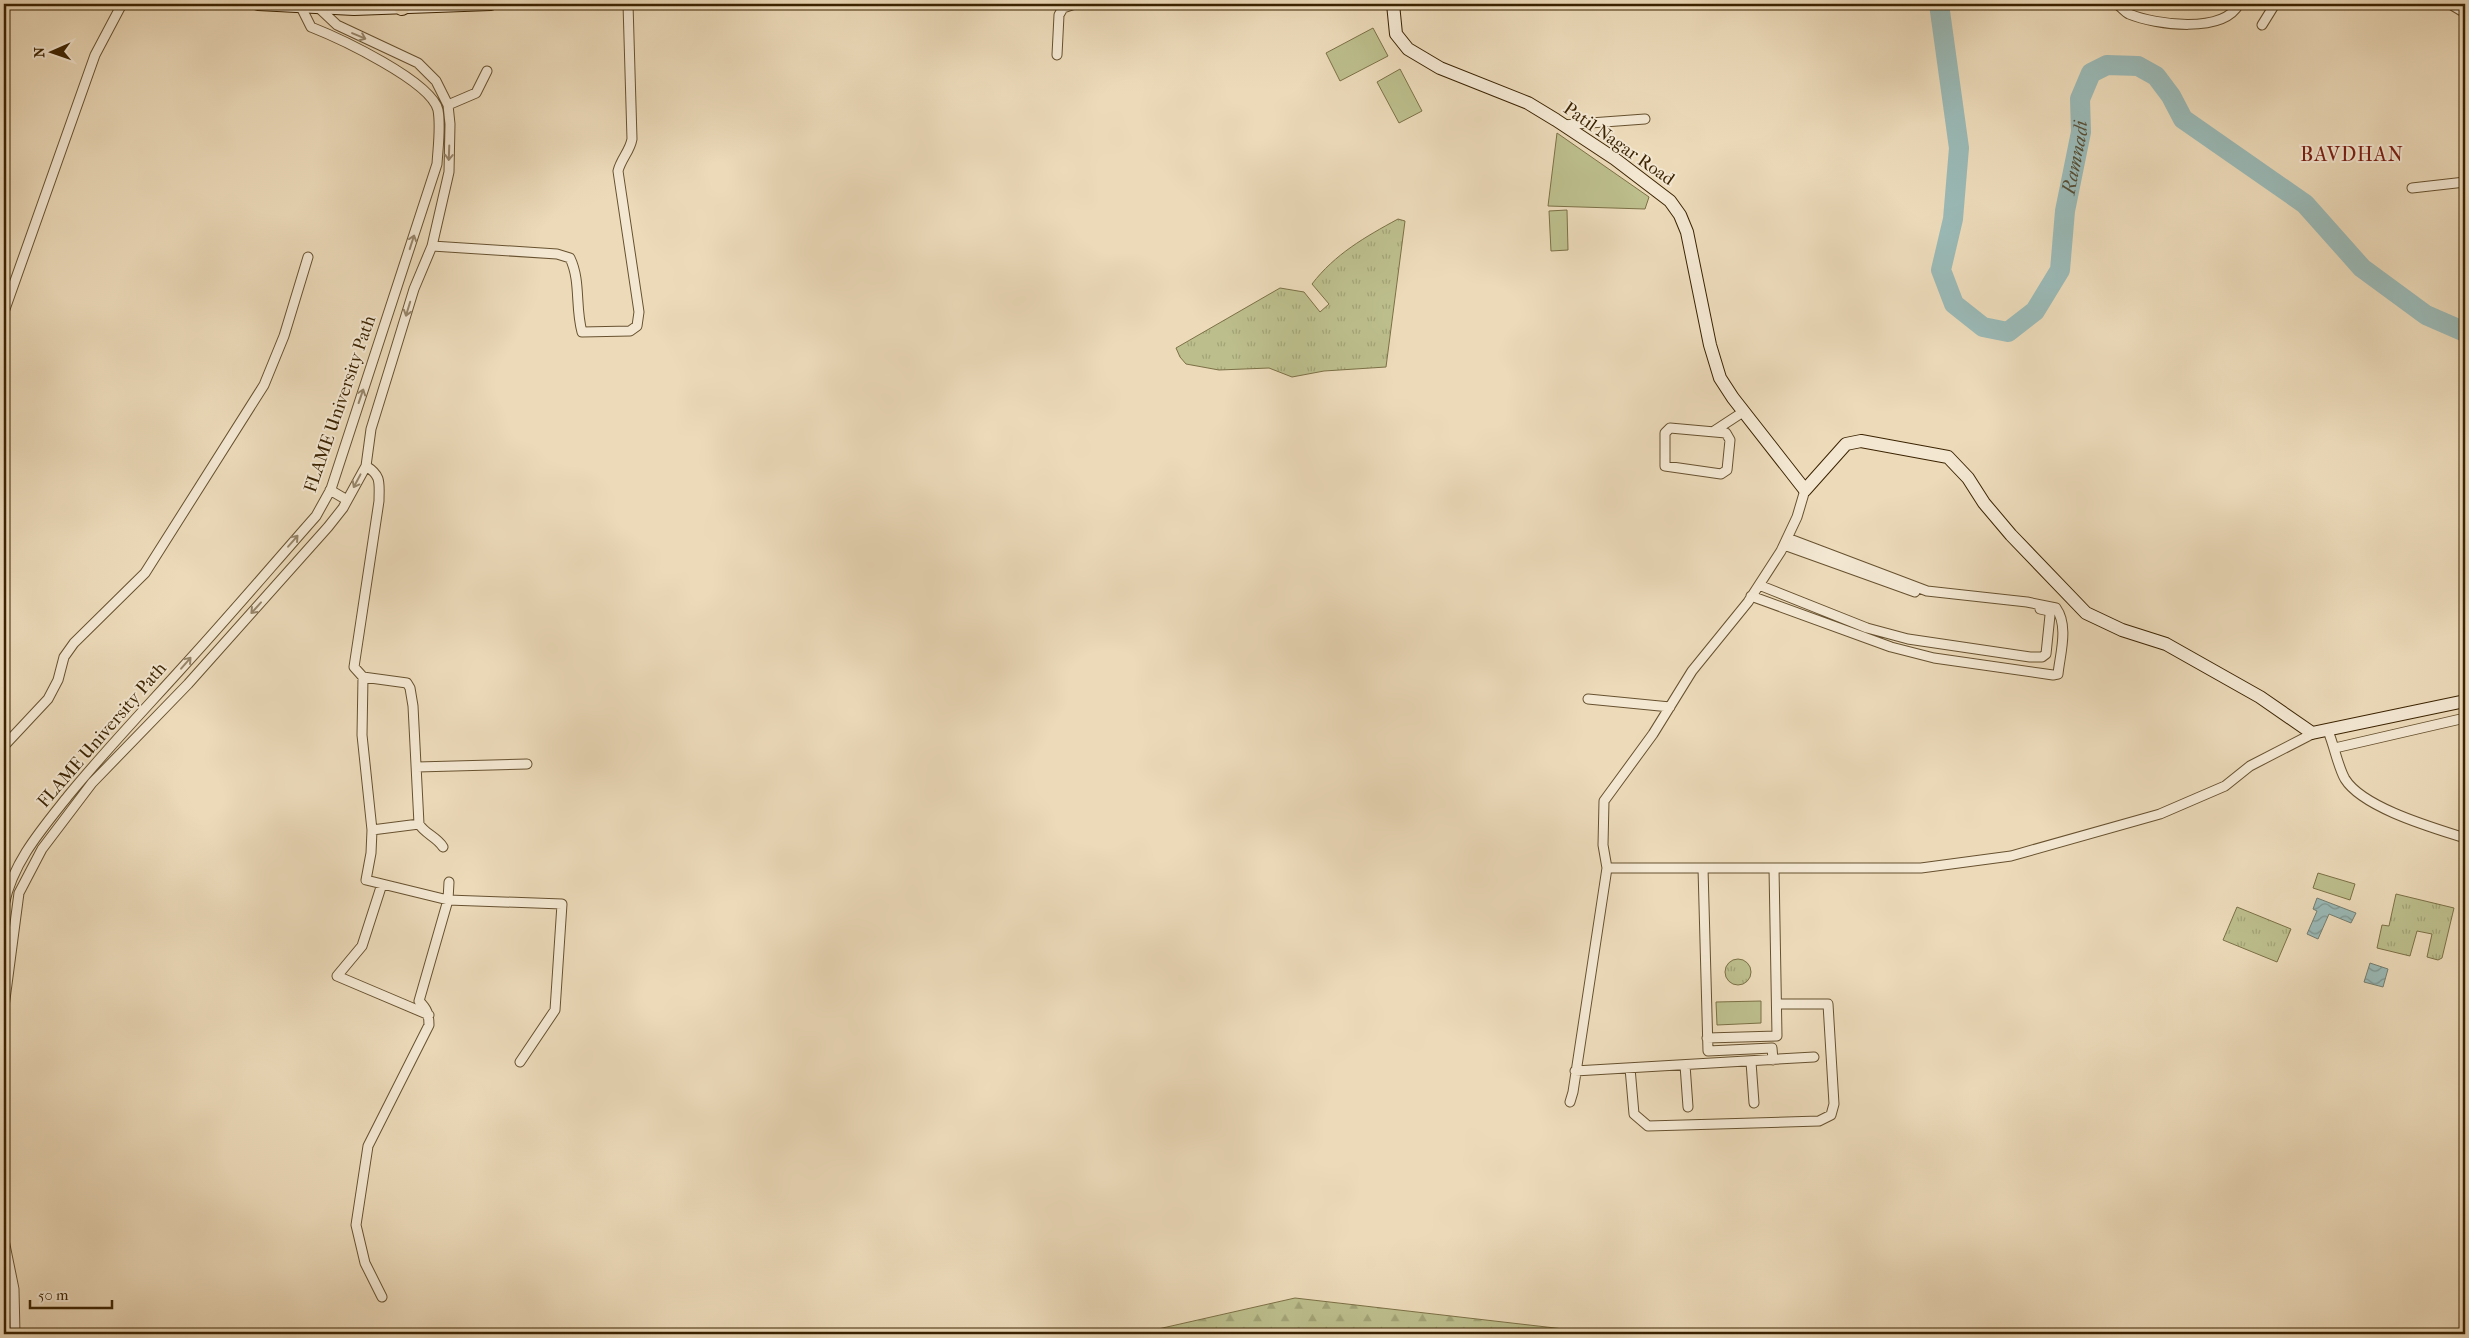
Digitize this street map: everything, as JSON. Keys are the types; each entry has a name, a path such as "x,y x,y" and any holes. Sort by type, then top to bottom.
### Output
{"street":[{"path":"4,312 95,56 122,4"},
{"path":"258,4 320,8 491,4"},
{"path":"432,246 558,254 570,258 575,269 578,319 582,332 630,331 637,326 639,312 618,171 631,146 632,139 628,4"},
{"path":"1057,55 1059,15 1063,8 1075,4"},
{"name":"Patil Nagar Road","path":"1394,4 1396,34 1408,50 1440,68 1528,104 1563,125 1670,201 1680,215 1693,255 1710,345 1720,378 1743,412 1805,490"},
{"path":"2117,4 2128,13 2151,20 2184,24 2212,24 2237,8 2239,4"},
{"path":"2262,25 2275,4"},
{"path":"2450,4 2465,14"},
{"path":"301,7 311,27 331,21"},
{"path":"4,1007 19,893 42,849 92,783 188,684 328,527 347,500 366,466 374,420 414,289 432,246 448,172 450,124 448,105 436,81 418,63 331,21 320,8"},
{"name":"FLAME University Path","path":"4,905 20,861 36,836 106,750 181,669 316,516 330,490 437,164 439,126 438,108 430,96 412,78 327,33 311,27"},
{"path":"448,105 476,93 487,71"},
{"path":"1563,125 1644,119"},
{"path":"2412,188 2465,182"},
{"path":"4,746 48,699 58,680 64,657 74,643 145,573 264,385 284,336 308,257"},
{"path":"1714,431 1729,435 1727,470 1724,473 1665,466 1665,433 1667,430 1714,431 1743,412"},
{"path":"1570,1102 1606,868 1602,824 1604,801 1670,707 1692,671 1759,585 1786,541 1797,517 1805,490 1846,444 1861,441 1948,457 1968,478 1984,503 2011,535 2086,613 2122,630 2166,644 2260,697 2314,733"},
{"path":"366,466 376,473 379,481 379,494 354,667 363,677 407,683 410,688 417,767 419,824 422,830 439,841 443,847"},
{"path":"330,490 347,500"},
{"path":"1759,585 1867,628 1908,639 2030,657 2042,657 2046,654 2049,611 1919,593 1887,584 1786,541"},
{"path":"1751,596 1891,647 1934,658 2053,675 2058,674 2063,617 2056,608 2027,602 1927,591 1786,541"},
{"path":"363,677 362,735 372,830 371,853 366,880 448,900 562,904 555,1010 520,1062"},
{"path":"1588,699 1670,707"},
{"path":"1606,868 1921,868 2011,856 2160,814 2225,786 2250,766 2314,733 2465,701"},
{"path":"2335,748 2465,718"},
{"path":"2328,731 2344,779 2359,794 2414,822 2465,838"},
{"path":"417,767 527,764"},
{"path":"372,830 419,824"},
{"path":"1703,868 1708,1051 1772,1048 1773,1060"},
{"path":"1707,1038 1777,1036 1774,868"},
{"path":"382,1297 365,1263 356,1225 368,1146 429,1025 429,1015 426,1008 419,1001 448,900 449,882"},
{"path":"382,884 362,946 337,976 429,1015"},
{"path":"8,891 19,893"},
{"path":"1630,1068 1634,1114 1648,1126 1819,1121 1831,1115 1834,1104 1828,1004 1776,1004"},
{"path":"1575,1071 1814,1057"},
{"path":"1751,1062 1754,1103"},
{"path":"1685,1065 1688,1107"},
{"path":"4,1240 14,1289 15,1334"}],"green space":[{"path":"1373,28 1388,56 1340,81 1326,53"},
{"path":"1400,69 1422,111 1399,123 1377,82"},
{"path":"1557,133 1649,197 1645,209 1548,206"},
{"path":"1567,210 1568,250 1551,251 1549,211"},
{"path":"1398,219 1405,221 1386,367 1324,371 1292,377 1269,368 1219,370 1186,364 1180,357 1176,348 1280,288 1304,292 1320,312 1329,304 1312,284 1321,273 1351,247"},
{"path":"2318,873 2355,884 2350,900 2313,888"},
{"path":"2396,894 2454,908 2442,958 2438,960 2427,957 2432,934 2417,931 2410,956 2377,948 2382,925 2389,926"},
{"path":"2237,907 2291,929 2277,962 2223,940"},
{"path":"1738,959 1747,963 1751,972 1747,981 1738,985 1729,981 1725,972 1729,963"},
{"path":"1761,1001 1761,1023 1717,1025 1716,1002"},
{"path":"1295,1298 1607,1334 1136,1334"}],"water":[{"path":"2317,898 2356,913 2351,923 2329,914 2318,939 2307,934 2317,911 2313,909"},
{"path":"2370,963 2388,969 2383,987 2364,982"}],"waterway":[{"name":"Ramnadi","path":"1939,4 1959,148 1953,219 1941,270 1954,304 1983,327 2008,332 2035,311 2060,270 2065,211 2081,132 2080,99 2091,73 2107,65 2138,66 2156,76 2171,96 2183,119 2305,204 2362,268 2426,315 2465,332"}],"district":[{"name":"BAVDHAN","path":"2352,154"}]}
